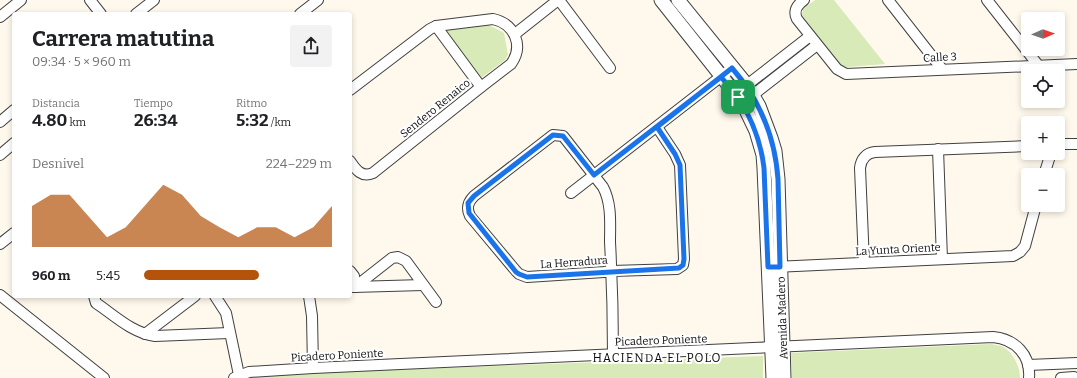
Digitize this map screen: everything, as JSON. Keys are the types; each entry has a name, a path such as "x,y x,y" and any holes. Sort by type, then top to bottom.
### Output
{"street":[{"path":"0,17 22,0"},
{"path":"90,0 99,12"},
{"path":"139,12 154,0"},
{"path":"303,12 318,0"},
{"path":"352,88 417,38 436,26 493,19 504,22 515,34 558,0 610,68"},
{"name":"Avenida Madero","path":"661,0 738,97 753,125 762,155 764,168 774,267 778,348 784,378"},
{"name":"Avenida Madero","path":"678,0 750,90 768,127 776,158 778,179 774,267"},
{"name":"Calle 3","path":"804,0 797,6 795,12 796,16 837,69 846,74 1021,66"},
{"path":"888,0 942,69"},
{"path":"987,0 1037,64"},
{"path":"436,26 481,87"},
{"name":"Sendero Renaico","path":"352,163 360,173 368,175 373,173 512,64 518,50 515,34"},
{"path":"750,90 810,36"},
{"path":"738,97 817,45"},
{"name":"Calle 3","path":"1065,64 1077,64"},
{"path":"571,193 732,68"},
{"path":"0,122 12,112"},
{"name":"La Herradura","path":"594,175 563,136 553,135 474,196 468,203 469,213 516,272 523,276 677,269 681,267 684,262 680,165 675,154 657,127"},
{"path":"1065,144 1077,144"},
{"path":"0,155 12,145"},
{"path":"864,263 860,168 864,157 872,152 1021,146"},
{"path":"938,149 942,259"},
{"path":"594,175 604,187 609,202 613,354"},
{"name":"La Yunta Oriente","path":"774,267 1013,256 1020,252 1025,246 1034,212"},
{"path":"0,244 12,235"},
{"path":"352,287 392,258 398,257 406,261 436,302"},
{"path":"352,274 354,276 352,287"},
{"path":"352,287 423,285"},
{"path":"0,295 104,378"},
{"path":"95,298 96,303 136,331 145,334 155,336 229,333"},
{"path":"145,334 192,298"},
{"path":"216,298 226,313 237,377"},
{"path":"309,298 312,316 313,368"},
{"name":"Picadero Poniente","path":"237,377 249,372 313,368 993,337 1005,339 1015,345 1024,355 1028,365"},
{"name":"Avenida Madero","path":"773,378 778,348"},
{"path":"1029,378 1028,365 1077,363"},
{"path":"1061,378 1074,378 1077,366"}],"green space":[{"path":"815,0 834,0 885,64 848,67 840,66 802,15 803,9"},
{"path":"488,25 504,33 508,55 505,60 481,78 446,33 448,30"},
{"path":"991,344 1005,348 1012,355 1019,369 1020,378 792,378 791,353"},
{"path":"763,356 763,378 245,378 251,375"}],"district":[{"name":"HACIENDA EL POLO","path":"657,358"}],"route":[{"path":"738,97 721,77 594,175 563,136 556,134 553,135 470,199 468,203 470,216 516,272 527,277 677,269 681,267 684,259 680,165 672,148 657,127 711,85 721,77 732,68 753,95 764,116 772,138 778,179 780,267 768,267 764,168 760,143 751,119 738,97"}]}
